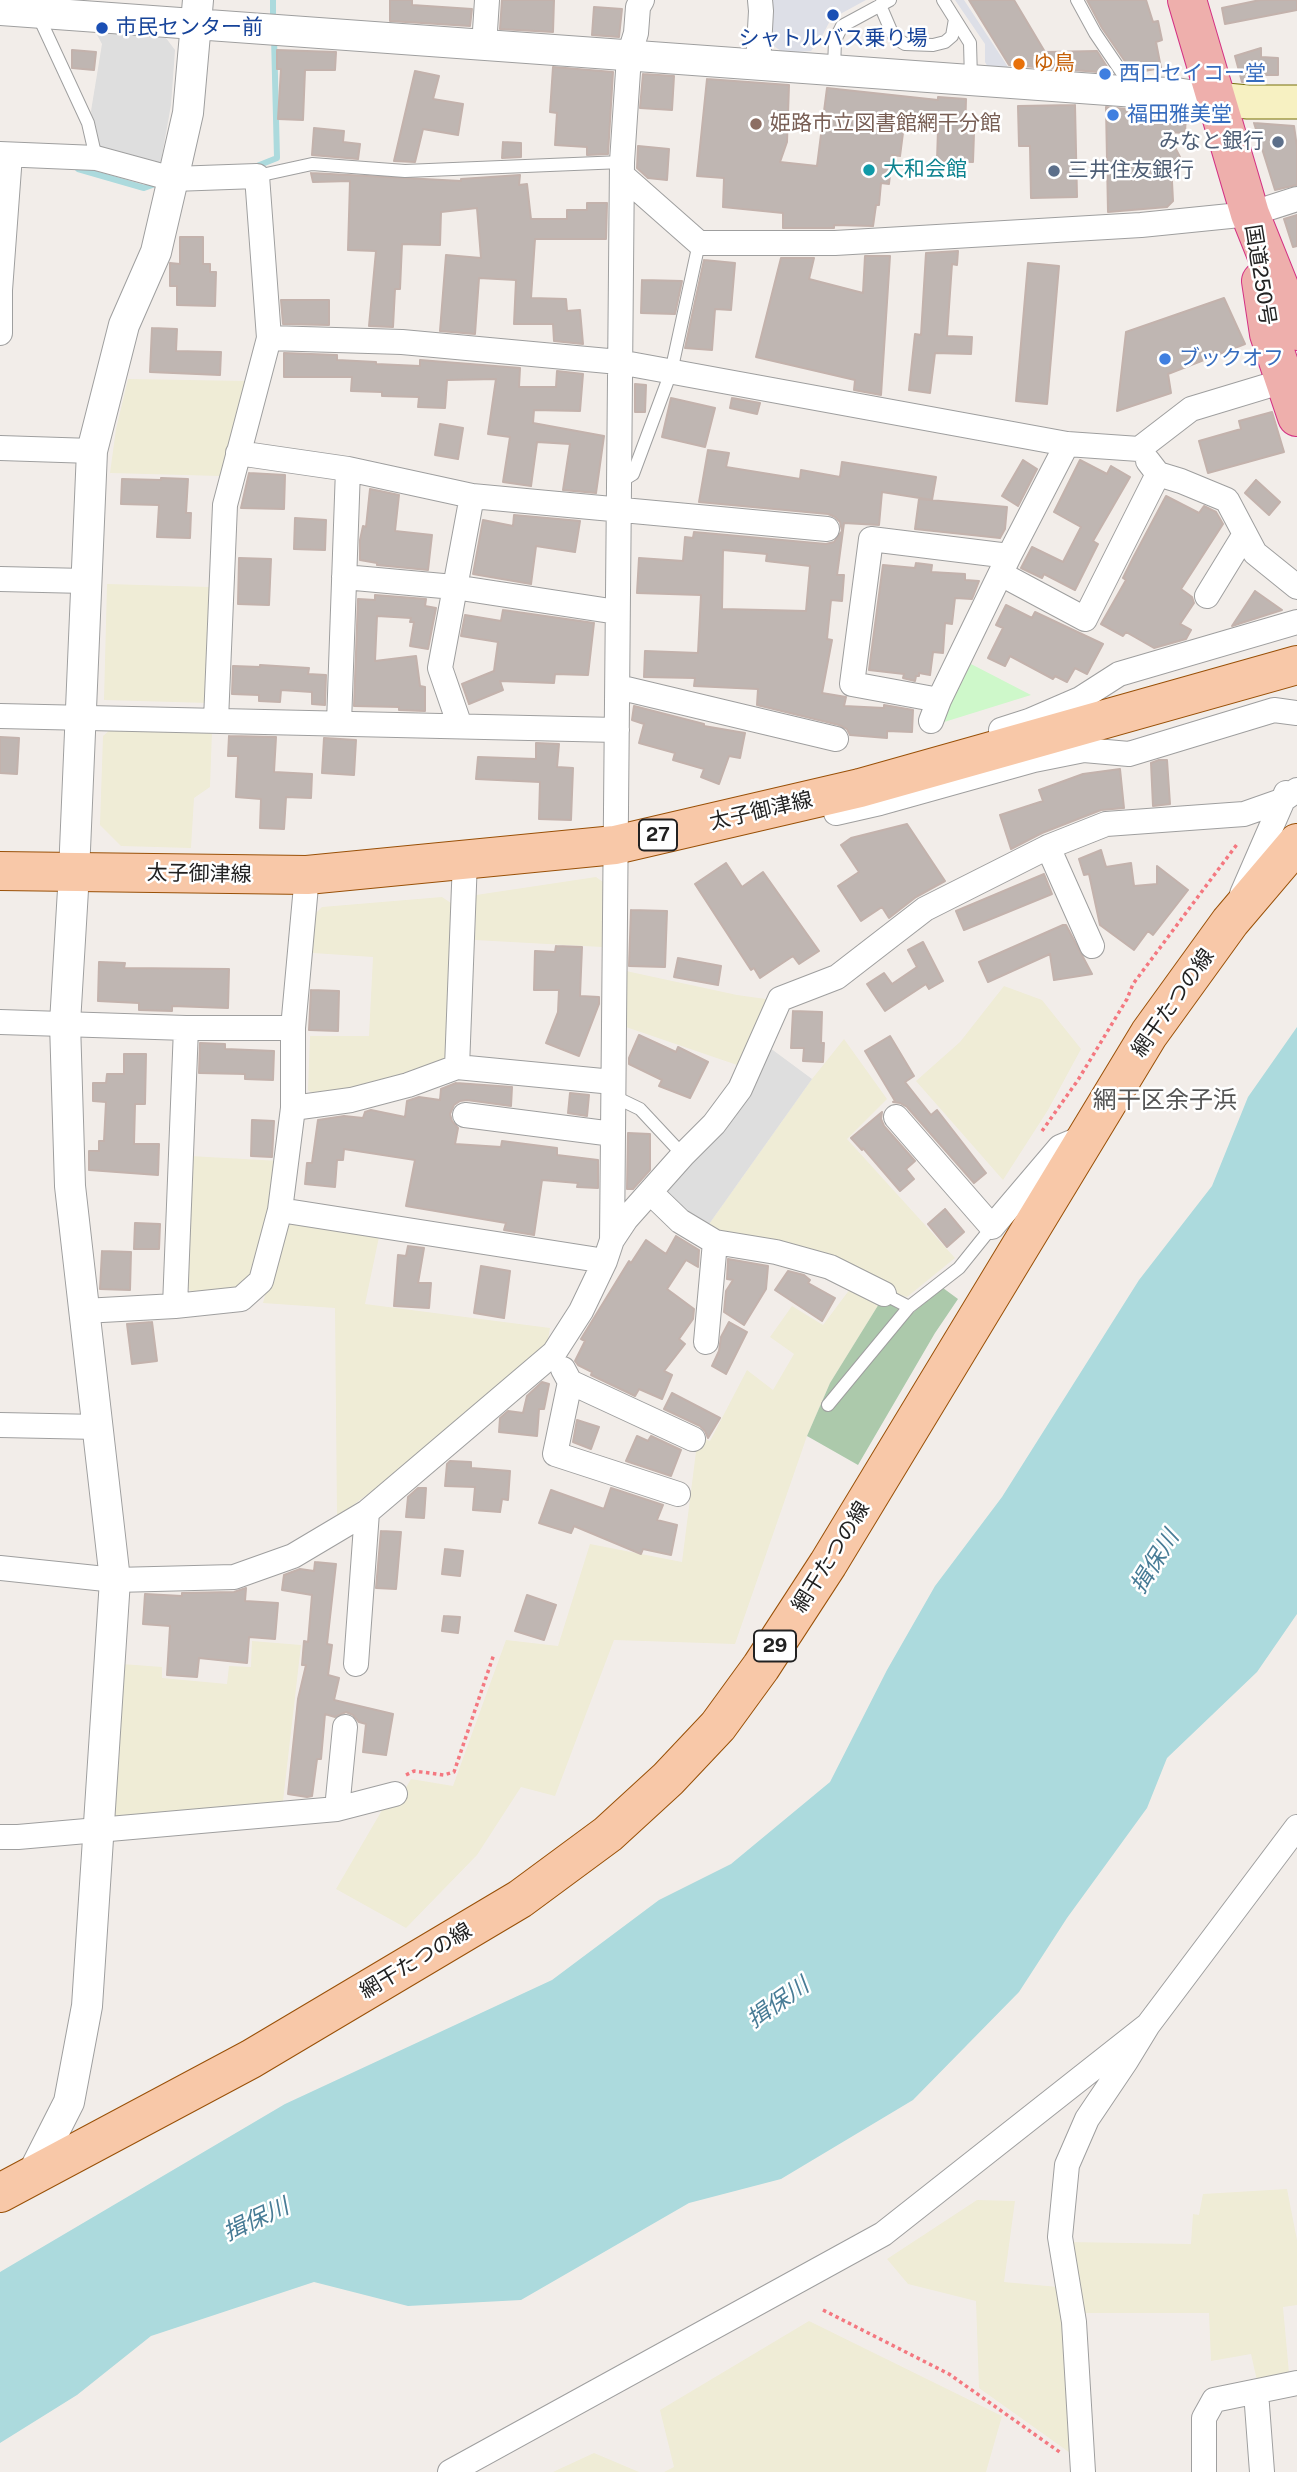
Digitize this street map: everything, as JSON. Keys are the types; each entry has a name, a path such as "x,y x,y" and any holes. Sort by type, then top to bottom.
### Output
{"highway":[{"name":"国道250号","path":"1187,0 1250,214 1297,331"},
{"name":"国道250号","path":"1250,214 1269,334 1291,379 1297,417"}],"main road":[{"path":"1215,99 1297,102"},
{"name":"太子御津線","path":"0,871 307,875 615,845 860,788 1297,665"},
{"name":"網干たつの線","path":"16,2184 251,2059 520,1899 608,1834 668,1779 718,1726 761,1667 828,1564 1149,1034 1230,922 1297,842"}],"street":[{"path":"484,46 486,0"},
{"path":"608,1250 613,1089 622,169 629,56 636,33 638,7 642,0"},
{"path":"758,65 760,0"},
{"path":"0,10 37,13 197,12 484,46 1176,93 1215,99"},
{"path":"16,2184 69,2102 87,2006 116,1580 70,1186 65,1023 75,873 92,452 124,325 156,252 188,113 197,12"},
{"path":"0,333 6,162 96,158 173,179 257,176 269,338 225,505 216,720"},
{"path":"622,169 699,243 849,242 1141,225 1250,214 1297,199"},
{"path":"269,338 402,342 619,362 1067,444 1139,449 1191,410 1291,379"},
{"path":"1067,444 1005,565 935,710 852,684 872,539 1005,565 1085,619 1157,474"},
{"path":"0,448 92,452"},
{"path":"1139,449 1157,474 1227,500 1255,553 1297,587"},
{"path":"239,453 348,469 472,496 827,529"},
{"path":"339,723 348,469"},
{"path":"460,726 440,668 472,496"},
{"path":"1207,596 1245,534"},
{"path":"344,577 454,587 617,611"},
{"path":"0,579 85,581"},
{"path":"724,820 793,788 943,748 1029,721 1080,699 1119,674 1297,622"},
{"path":"618,687 836,739"},
{"path":"724,820 804,820 880,803 1034,760 1084,750 1129,754 1274,710 1297,713"},
{"path":"0,716 617,730"},
{"path":"1230,922 1297,774"},
{"path":"0,1568 116,1580 234,1577 293,1556 367,1513 554,1353 581,1311 608,1250 626,1219 683,1155 715,1124 740,1089 780,999 837,977 925,909 1048,847 1106,824 1244,814 1289,795"},
{"path":"1048,847 1092,946"},
{"path":"457,1067 465,860"},
{"path":"84,1311 241,1299 261,1281 280,1210 293,1108 293,1028 307,875"},
{"path":"0,1022 186,1028 293,1028"},
{"path":"176,1306 186,1028"},
{"path":"293,1108 362,1097 408,1085 457,1067 613,1089"},
{"path":"465,1115 612,1134"},
{"path":"896,1117 992,1227 1060,1147 1087,1135"},
{"path":"651,1193 680,1221 715,1242 776,1252 830,1267 884,1294"},
{"path":"280,1210 608,1250"},
{"path":"706,1342 715,1242"},
{"path":"554,1353 570,1382 693,1439"},
{"path":"570,1382 555,1454 678,1494"},
{"path":"0,1425 99,1427"},
{"path":"355,1664 367,1513"},
{"path":"337,1809 345,1727"},
{"path":"0,1837 337,1809 394,1794"},
{"path":"1076,2467 1074,2322 1060,2237 1067,2165 1087,2119 1148,2025 1297,1827"},
{"path":"450,2472 883,2234 1148,2025"},
{"path":"1204,2472 1204,2418 1214,2400 1297,2384"},
{"path":"1256,2392 1262,2472"}],"lane":[{"path":"943,0 970,43 971,79"},
{"path":"1077,0 1095,33 1136,92"},
{"path":"834,69 835,40 842,26 885,3 892,33 905,44 933,45 945,42 952,36 955,19"},
{"path":"37,13 88,123 96,158"},
{"path":"257,176 312,164 405,171 622,169"},
{"path":"618,484 634,474 671,372 699,243"},
{"path":"613,1089 640,1109 683,1155"},
{"path":"828,1405 909,1307 959,1268 992,1227"},
{"path":"884,1294 909,1307"}],"path":[{"path":"1037,1139 1078,1080 1127,999 1133,984 1239,842"},
{"path":"394,1794 404,1776 414,1771 444,1775 454,1772 494,1654"},
{"path":"823,2310 949,2374 1028,2428 1076,2467"}],"shaded area":[{"path":"768,0 866,0 831,19 811,51 784,53 765,40"},
{"path":"955,0 964,0 1010,70 989,69 985,62 985,44"},
{"path":"95,31 166,38 175,50 171,105 161,161 151,167 100,150 91,111 102,44"},
{"path":"128,379 247,381 220,476 110,473 116,429"},
{"path":"107,584 210,587 209,703 104,700"},
{"path":"111,729 212,731 210,787 194,798 191,848 121,846 100,825 103,736"},
{"path":"596,877 603,882 602,947 475,940 476,895"},
{"path":"442,897 451,903 451,1053 443,1064 318,1097 308,1090 310,1036 369,1036 373,957 313,953 314,915 322,907"},
{"path":"626,971 773,1000 743,1067 623,1026"},
{"path":"1004,986 1042,1000 1081,1049 1048,1110 1003,1180 916,1081 960,1042"},
{"path":"844,1039 887,1099 847,1139 955,1258 907,1297 723,1235 707,1227 812,1079"},
{"path":"766,1045 812,1079 707,1227 661,1193"},
{"path":"190,1156 280,1161 251,1279 244,1287 193,1294 183,1282"},
{"path":"296,1222 379,1237 365,1304 550,1328 547,1346 396,1473 337,1517 335,1308 263,1303 283,1229"},
{"path":"853,1285 882,1299 830,1383 807,1436 735,1644 614,1640 555,1796 521,1787 477,1855 406,1928 336,1889 385,1805 397,1803 411,1779 453,1786 506,1640 558,1646 590,1544 682,1562 698,1436 710,1441 747,1370 773,1390 794,1354 770,1337 792,1306 823,1325"},
{"path":"252,1641 301,1645 283,1801 111,1823 122,1664 162,1667 162,1678 227,1684 229,1666 251,1667"},
{"path":"1287,2189 1297,2240 1297,2305 1283,2307 1289,2373 1258,2385 1251,2354 1211,2361 1209,2313 1076,2313 1066,2242 1191,2244 1193,2214 1199,2215 1203,2194"},
{"path":"977,2200 1015,2201 1004,2282 1058,2287 1080,2460 979,2388 976,2301 908,2284 887,2259"},
{"path":"809,2321 1002,2416 986,2472 664,2472 674,2467 660,2410"},
{"path":"594,2453 639,2472 553,2472"}],"green space":[{"path":"971,664 1031,695 941,723"},
{"path":"943,1288 958,1299 935,1333 858,1465 807,1436 830,1383 882,1299 909,1316"}],"water":[{"name":"揖保川","path":"1297,1027 1297,1614 1257,1672 1167,1758 1147,1808 1067,1918 1019,1992 913,2100 781,2179 689,2203 521,2300 408,2306 314,2282 151,2336 77,2395 0,2443 0,2272 285,2104 552,1980 659,1900 731,1864 830,1782 887,1670 935,1586 1002,1497 1139,1280 1212,1186 1248,1097"}],"building":[{"path":"390,0 412,0 412,5 472,9 470,26 390,21"},
{"path":"502,0 554,0 553,32 500,29"},
{"path":"969,0 1014,0 1045,52 1097,51 1111,73 1009,65"},
{"path":"1087,0 1146,0 1153,22 1158,21 1162,40 1156,42 1161,68 1133,73 1102,28"},
{"path":"1260,0 1297,0 1297,10 1225,24 1222,8"},
{"path":"594,7 622,9 619,37 592,35"},
{"path":"1261,48 1261,57 1278,58 1278,75 1260,75 1260,83 1242,82 1235,56"},
{"path":"72,50 96,52 94,70 72,68"},
{"path":"277,50 336,52 335,70 305,70 303,120 278,119 281,69 277,69"},
{"path":"553,67 613,72 608,154 587,155 587,147 555,145 557,113 550,112"},
{"path":"415,71 439,76 433,99 463,104 458,135 423,129 415,162 394,161"},
{"path":"643,74 674,76 672,110 640,108"},
{"path":"707,79 789,85 787,142 780,162 817,166 827,88 938,100 938,97 966,99 965,133 974,133 973,162 937,161 938,129 904,125 900,156 892,155 889,184 881,183 873,226 783,228 783,213 723,207 724,178 697,176"},
{"name":"三井住友銀行","path":"1075,105 1077,197 1031,198 1030,146 1019,146 1018,106"},
{"path":"1106,107 1127,109 1127,112 1186,115 1185,133 1167,132 1180,157 1171,162 1173,201 1167,207 1108,212"},
{"path":"1254,123 1294,126 1297,185 1275,190"},
{"path":"314,128 344,131 343,142 360,144 358,159 312,155"},
{"path":"503,142 521,143 521,157 502,158"},
{"path":"638,146 669,149 667,180 648,178 637,168"},
{"path":"311,173 461,181 520,175 519,185 527,184 531,219 567,219 567,210 587,210 587,203 607,203 606,239 535,239 531,298 566,299 567,311 580,310 583,344 554,341 553,324 514,324 516,280 479,278 475,334 440,331 446,255 481,258 477,208 441,212 440,245 402,244 400,289 395,289 393,327 369,326 376,251 348,250 350,181 313,182"},
{"path":"1297,215 1297,246 1293,247 1284,219"},
{"path":"180,237 203,237 203,264 210,264 210,272 216,272 215,306 177,305 177,286 170,286 170,263 180,264"},
{"path":"958,251 957,265 952,264 947,336 972,337 971,354 935,353 930,393 909,390 915,334 921,335 926,253"},
{"path":"865,256 890,256 881,395 854,390 855,380 756,357 781,258 814,258 809,279 863,293"},
{"path":"704,260 735,263 731,310 715,309 712,350 685,348"},
{"path":"1028,263 1059,266 1047,404 1016,401"},
{"path":"642,280 682,281 675,314 641,313"},
{"name":"ブックオフ","path":"1224,298 1245,344 1168,374 1171,393 1117,411 1126,332"},
{"path":"281,300 329,300 329,325 283,324"},
{"path":"152,328 177,329 176,351 221,352 220,375 150,372"},
{"path":"284,353 337,355 337,360 376,364 420,366 420,360 520,368 519,387 556,387 557,371 583,374 580,411 534,410 533,423 604,436 596,493 563,490 570,444 537,442 531,486 503,482 510,437 488,434 496,379 447,380 445,408 418,407 419,397 382,396 382,392 351,391 352,377 284,377"},
{"path":"635,384 646,385 645,412 635,412"},
{"path":"671,398 715,408 705,447 662,437"},
{"path":"732,398 760,403 757,414 730,408"},
{"path":"1272,412 1284,452 1208,473 1199,441 1241,429 1239,421"},
{"path":"440,424 463,428 458,459 435,455"},
{"path":"708,450 729,453 726,467 800,479 801,470 840,477 842,462 936,477 932,500 882,492 879,525 844,523 837,575 844,575 842,601 831,600 827,639 832,640 822,693 846,697 844,706 884,708 884,705 913,710 912,732 887,731 887,738 850,735 847,729 839,725 757,705 758,689 694,686 695,678 644,677 645,651 698,653 701,595 637,593 639,558 683,561 685,537 693,538 694,532 826,544 834,542 842,531 840,522 828,514 699,502","holes":["723,550 767,554 766,561 810,566 806,611 722,609"]},
{"path":"1023,460 1037,469 1018,506 1002,496"},
{"path":"1080,460 1107,474 1111,466 1130,477 1093,541 1098,544 1075,590 1044,574 1042,578 1021,568 1032,547 1063,562 1081,527 1054,512"},
{"path":"249,473 285,475 284,509 241,508"},
{"path":"122,479 188,479 186,513 191,513 190,538 157,537 159,505 121,504"},
{"path":"1256,480 1280,502 1269,515 1245,493"},
{"path":"370,489 399,495 395,531 432,535 428,570 377,565 360,560 360,540 363,526 366,527"},
{"path":"1166,496 1199,513 1204,506 1216,512 1223,524 1181,589 1192,597 1194,603 1180,624 1191,630 1186,639 1154,648 1126,632 1123,636 1101,624 1126,580 1123,578"},
{"path":"919,499 1007,507 1005,529 1000,538 915,529"},
{"path":"514,515 580,521 575,552 536,546 531,584 473,574 483,520 513,526"},
{"path":"295,518 326,520 325,550 294,549"},
{"path":"239,558 271,559 269,605 238,604"},
{"path":"916,563 932,565 931,572 965,574 965,580 979,581 972,599 955,598 952,624 945,623 943,653 933,652 930,675 919,673 915,681 903,678 904,674 869,670 883,565 915,568"},
{"path":"1255,591 1282,610 1232,626"},
{"path":"375,595 426,599 425,606 436,608 428,649 410,646 414,622 410,622 411,618 377,616 375,661 416,656 420,686 425,687 425,711 399,710 399,707 354,706 358,599 375,600"},
{"path":"1006,605 1032,618 1035,612 1103,644 1087,674 1075,668 1067,682 1055,676 1053,679 1010,656 1005,666 988,658 1003,628 996,625"},
{"path":"503,610 594,623 588,675 555,674 554,683 500,681 503,690 469,704 462,684 494,671 498,642 461,636 465,615 501,621"},
{"path":"233,666 309,668 308,674 326,675 325,705 312,704 312,692 281,690 280,702 259,701 259,695 232,694"},
{"path":"634,706 704,726 745,733 740,758 729,756 719,784 701,777 704,769 673,760 675,753 639,743 644,724 632,720"},
{"path":"229,736 276,737 274,772 312,774 311,798 286,797 284,829 260,828 261,799 236,797 238,756 228,756"},
{"path":"0,737 19,738 17,774 0,773"},
{"path":"324,738 356,740 354,775 322,773"},
{"path":"536,743 559,744 557,767 573,768 571,820 539,819 540,782 476,779 478,757 536,759"},
{"path":"1167,760 1170,804 1153,806 1151,763"},
{"path":"1120,769 1124,808 1101,810 1042,833 1011,849 1000,815 1043,801 1039,790 1083,774"},
{"path":"907,824 945,881 916,897 889,918 882,907 861,921 838,886 859,872 841,845 851,838"},
{"path":"1101,850 1106,867 1131,863 1134,886 1157,884 1157,866 1188,890 1153,935 1148,931 1134,950 1100,925 1089,874 1084,875 1079,859"},
{"path":"726,863 742,887 763,872 819,951 799,964 793,956 760,978 754,968 751,970 695,884"},
{"path":"1044,874 1052,894 964,930 956,911"},
{"path":"631,910 667,911 665,967 629,966"},
{"path":"1066,925 1092,974 1054,980 1050,954 988,982 979,962"},
{"path":"923,942 943,981 929,989 926,984 885,1011 867,984 884,973 892,984 917,967 908,950"},
{"path":"556,946 582,947 580,996 599,997 599,1004 579,1056 546,1043 558,1012 559,990 534,990 535,951 555,952"},
{"path":"678,958 721,966 718,985 674,977"},
{"path":"99,962 125,963 124,968 229,969 228,1008 172,1006 172,1011 139,1010 139,1003 98,1001"},
{"path":"311,990 339,991 338,1031 309,1030"},
{"path":"793,1011 822,1012 823,1062 803,1061 804,1048 791,1048"},
{"path":"639,1035 676,1052 678,1047 708,1062 690,1098 659,1086 662,1080 629,1064"},
{"path":"890,1036 914,1076 905,1082 931,1115 937,1110 986,1173 974,1183 907,1107 893,1102 895,1101 865,1051"},
{"path":"200,1043 225,1044 225,1049 274,1051 273,1080 245,1079 245,1074 199,1073"},
{"path":"124,1054 146,1054 145,1104 135,1104 134,1144 159,1144 158,1175 89,1170 89,1151 99,1151 99,1141 104,1141 106,1102 93,1101 93,1083 106,1083 107,1074 124,1074"},
{"path":"456,1083 512,1087 511,1106 467,1100 454,1105 450,1114 458,1128 455,1144 501,1147 502,1141 557,1148 557,1155 598,1160 598,1188 577,1187 578,1183 542,1180 534,1235 504,1230 506,1223 406,1206 415,1160 344,1149 343,1160 337,1160 335,1187 305,1184 307,1163 312,1163 318,1120 344,1116 363,1118 365,1112 371,1110 405,1117 407,1101 419,1097 440,1100 441,1089"},
{"path":"570,1093 589,1095 587,1116 568,1113"},
{"path":"882,1112 884,1126 915,1161 906,1169 914,1179 900,1191 851,1138"},
{"path":"252,1120 274,1121 272,1157 251,1156"},
{"path":"628,1133 650,1134 650,1170 633,1189 627,1189"},
{"path":"945,1209 964,1232 947,1247 928,1224"},
{"path":"135,1223 160,1224 159,1249 134,1249"},
{"path":"676,1236 699,1250 698,1267 686,1260 667,1289 694,1309 693,1319 679,1339 685,1344 664,1371 672,1375 662,1399 639,1389 635,1396 591,1375 592,1372 575,1361 585,1341 581,1339 629,1261 631,1263 646,1240 666,1254"},
{"path":"408,1246 424,1248 418,1283 431,1283 429,1308 394,1306 398,1255 406,1256"},
{"path":"102,1251 131,1252 130,1290 100,1289"},
{"path":"728,1259 768,1266 766,1289 744,1325 724,1312 726,1291 733,1280 727,1279"},
{"path":"481,1266 510,1271 504,1318 474,1313"},
{"path":"788,1271 804,1275 810,1280 808,1283 835,1298 822,1321 775,1290"},
{"path":"152,1322 157,1361 132,1364 127,1324"},
{"path":"729,1322 747,1332 726,1374 712,1366"},
{"path":"542,1382 549,1384 544,1409 539,1409 537,1436 499,1432 500,1418 508,1411 523,1413 527,1396"},
{"path":"672,1393 720,1418 708,1438 700,1426 664,1409"},
{"path":"577,1420 599,1427 591,1449 573,1442"},
{"path":"637,1436 648,1441 651,1436 681,1450 671,1476 626,1461"},
{"path":"450,1461 471,1462 471,1468 510,1471 508,1500 502,1499 500,1512 473,1510 475,1487 445,1486 447,1464"},
{"path":"418,1488 426,1488 424,1518 406,1517 408,1497"},
{"path":"611,1488 663,1505 657,1520 677,1525 671,1555 643,1549 641,1554 574,1526 571,1533 539,1523 551,1490 604,1509"},
{"path":"381,1531 401,1532 396,1589 376,1588"},
{"path":"445,1549 463,1551 460,1576 442,1574"},
{"path":"315,1562 336,1564 327,1644 332,1645 328,1675 339,1678 334,1700 393,1714 386,1755 363,1752 366,1724 359,1722 353,1715 346,1712 335,1717 325,1714 321,1759 317,1759 312,1796 307,1797 288,1794 298,1699 306,1665 302,1665 304,1641 308,1642 312,1595 282,1590 284,1575 300,1569 314,1571"},
{"path":"246,1588 245,1601 278,1603 275,1639 249,1637 247,1663 199,1658 197,1677 167,1675 170,1626 143,1624 145,1594 182,1596 182,1593 234,1592"},
{"path":"527,1595 556,1605 544,1640 515,1631"},
{"path":"444,1616 460,1617 458,1633 442,1631"}],"waterway":[{"path":"273,0 273,23"},
{"path":"257,166 277,158 274,37"},
{"path":"78,169 144,188 158,183"}],"place":[{"name":"シャトルバス乗り場","path":"833,15"},
{"name":"市民センター前","path":"102,28"},
{"name":"ゆ鳥","path":"1019,64"},
{"name":"西口セイコー堂","path":"1105,74"},
{"name":"福田雅美堂","path":"1113,115"},
{"name":"姫路市立図書館網干分館","path":"756,124"},
{"name":"みなと銀行","path":"1278,142"},
{"name":"大和会館","path":"869,170"},
{"name":"三井住友銀行","path":"1054,171"},
{"name":"ブックオフ","path":"1165,359"}],"district":[{"name":"網干区余子浜","path":"1165,1101"}]}
